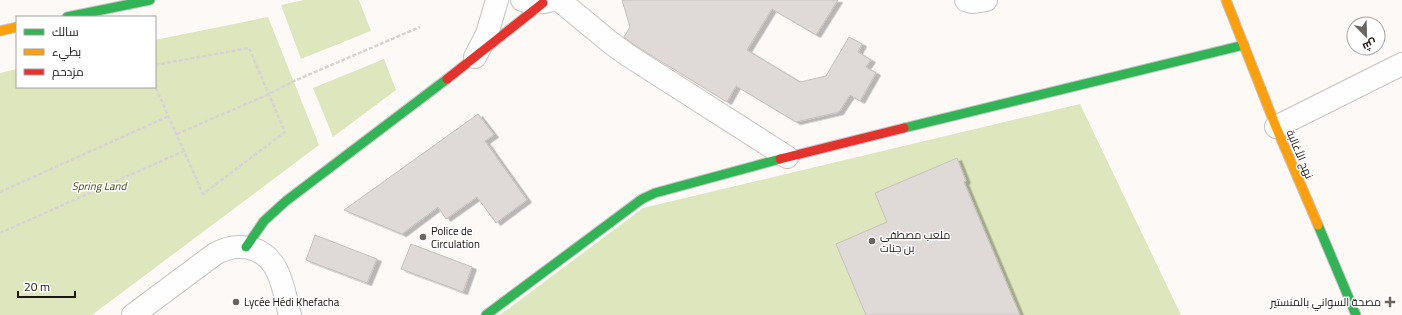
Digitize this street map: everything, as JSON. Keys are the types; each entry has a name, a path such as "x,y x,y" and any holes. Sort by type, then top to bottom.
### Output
{"street":[{"path":"72,16 150,0"},
{"path":"475,57 487,34 497,0"},
{"path":"583,0 600,34"},
{"path":"966,0 972,2 986,0"},
{"name":"نهج الأغالبة","path":"1226,0 1276,127 1356,315"},
{"path":"246,247 264,221 286,201 475,57 544,1 600,34 629,56 787,157"},
{"path":"0,31 16,27"},
{"path":"486,315 582,242 642,199 655,193 787,157 1244,45"},
{"path":"1276,127 1402,64"},
{"path":"134,315 215,254 234,246 255,249 267,256 275,267 290,315"}],"path":[{"path":"177,134 269,94 294,81 420,27"},
{"path":"156,65 249,48 285,132 204,194 156,88"},
{"path":"0,192 169,116"},
{"path":"0,233 184,151"}],"green space":[{"path":"304,0 359,0 371,31 301,59 281,5"},
{"name":"Spring Land","path":"268,17 319,145 92,315 0,315 0,73 16,69 16,88 156,88 156,40"},
{"path":"384,59 396,90 333,137 313,88"},
{"name":"ملعب مصطفى بن جنات","path":"1080,104 1181,315 500,315 643,208"}],"building":[{"path":"622,0 838,0 816,35 772,9 747,50 800,82 826,76 849,37 862,44 858,52 871,60 866,67 876,73 860,101 850,95 839,112 796,122 736,86 727,102 636,46 624,37 630,27"},
{"path":"478,114 494,135 485,141 527,200 496,223 477,197 446,219 438,207 402,234 344,210"},
{"path":"957,158 966,181 964,182 1020,315 866,315 836,244 887,222 875,193"},
{"path":"315,235 377,259 367,283 306,260"},
{"path":"411,244 472,267 463,292 401,269"}],"traffic: fast":[{"path":"72,16 150,0"},
{"path":"904,128 1244,45"},
{"path":"246,247 264,221 286,201 447,79"},
{"path":"486,315 642,199 655,193 780,159"},
{"path":"1318,225 1356,315"}],"traffic: slow":[{"path":"1226,0 1276,127 1318,225"},
{"path":"0,31 16,27"}],"traffic: jam":[{"path":"447,79 543,3"},
{"path":"780,159 904,128"}],"place":[{"name":"Police de Circulation","path":"423,237"},
{"name":"ملعب مصطفى بن جنات","path":"872,241"},
{"name":"Lycée Hédi Khefacha","path":"236,302"},
{"name":"مصحة السواني بالمنستير","path":"1390,302"}]}
